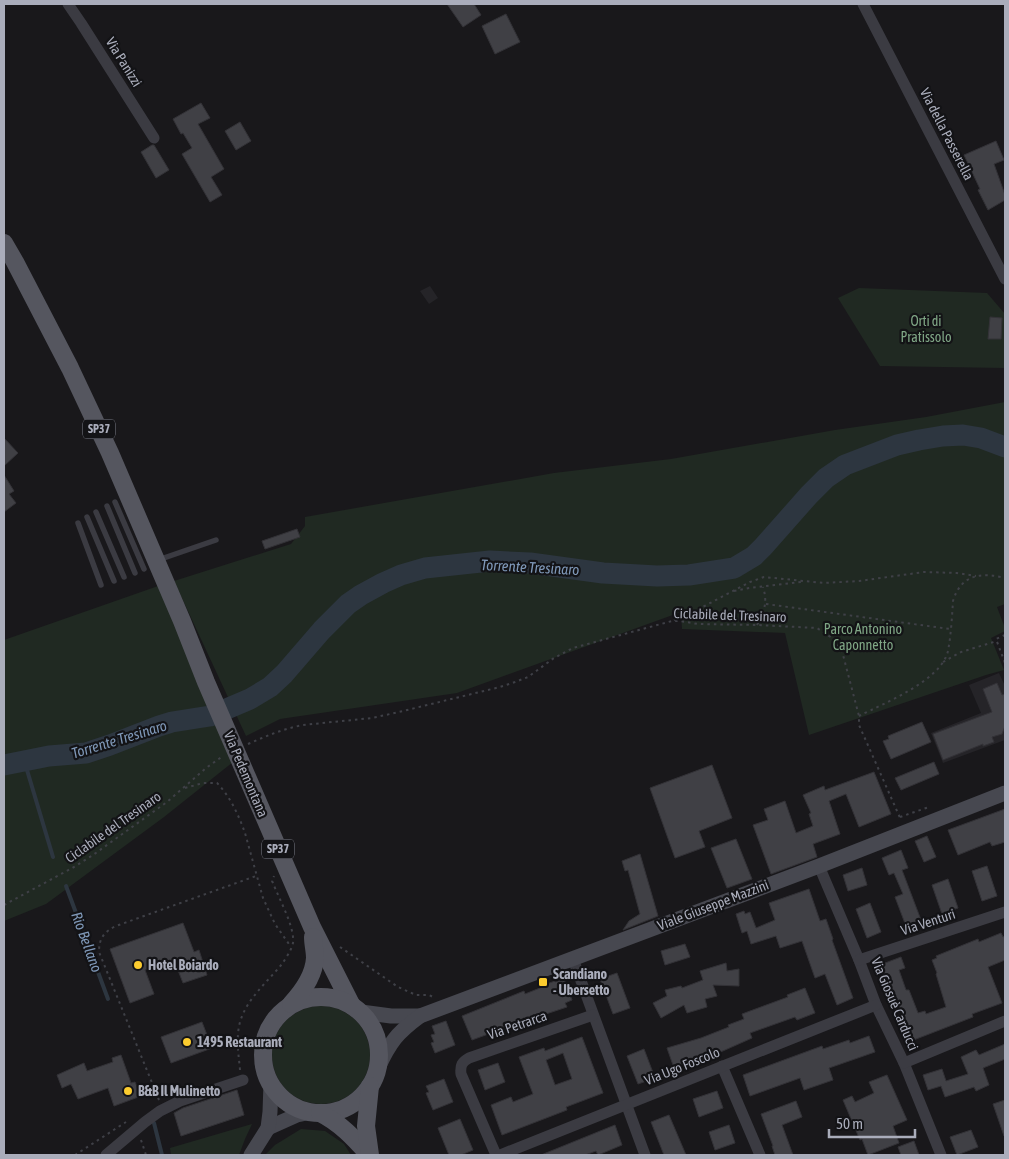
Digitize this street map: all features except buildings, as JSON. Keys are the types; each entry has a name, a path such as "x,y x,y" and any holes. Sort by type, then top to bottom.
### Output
{"main road":[{"name":"SP37","path":"4,243 70,368 110,453 150,565"},
{"name":"Via Pedemontana","path":"150,565 182,622 312,927 356,1009 371,1025 378,1041 378,1068 370,1086 352,1104 336,1111 315,1112 303,1110 288,1102 271,1083 265,1067 265,1041 271,1025 300,994 313,969 315,956 312,927"},
{"name":"Via Pedemontana","path":"289,1006 314,997 339,1000 356,1009"},
{"name":"Via Pedemontana","path":"369,1155 366,1126 370,1086"},
{"name":"Via Pedemontana","path":"315,1112 329,1118 347,1131 369,1155"}],"street":[{"name":"Via Panizzi","path":"68,4 82,22 154,138"},
{"name":"Via della Passerella","path":"863,4 1005,279"},
{"name":"Viale Giuseppe Mazzini","path":"378,1068 394,1038 420,1016 819,866 1005,793"},
{"name":"Via Giosuè Carducci","path":"819,866 876,1005 904,1063 941,1155"},
{"name":"Via Venturi","path":"859,960 1005,912"},
{"path":"573,959 645,1155"},
{"name":"Via Ugo Foscolo","path":"498,1155 876,1005"},
{"name":"Viale Giuseppe Mazzini","path":"356,1009 391,1016 420,1016"},
{"name":"Via Petrarca","path":"498,1155 461,1074 461,1065 470,1058 593,1014"},
{"path":"904,1063 1005,1021"},
{"path":"722,1066 760,1155"},
{"path":"106,1155 142,1125 159,1105 180,1101 243,1080"},
{"path":"251,1155 268,1128 271,1083"},
{"path":"268,1128 297,1115 315,1112"}],"lane":[{"path":"115,502 150,565 216,540"},
{"path":"107,506 134,573"},
{"path":"96,512 124,577"},
{"path":"88,517 114,580"},
{"path":"78,523 101,585"}],"path":[{"path":"672,621 750,582 764,577 824,583 858,581 924,572 957,573 976,576 992,575 1005,578"},
{"path":"943,662 948,652 955,596 959,588 966,581 976,576"},
{"path":"730,592 806,581"},
{"path":"757,625 766,604 764,587"},
{"path":"766,604 950,629"},
{"name":"Ciclabile del Tresinaro","path":"245,745 272,733 292,727 372,718 500,687 528,677 554,658 573,648 672,621 698,624 816,628 832,638 842,651 859,716 859,725 900,817"},
{"path":"859,716 916,687 949,658 961,652 997,641 996,639 1005,635"},
{"path":"997,641 1005,663"},
{"name":"Ciclabile del Tresinaro","path":"4,905 93,855 167,802 206,768 227,754"},
{"path":"184,788 203,783 217,783 227,794 242,823 256,876 268,911 291,948"},
{"path":"243,1080 238,1037 242,1017 252,998 282,964 292,944 292,928 272,881 272,878 276,875"},
{"path":"159,1105 99,952 101,939 108,930 116,926 256,876"},
{"path":"338,946 404,990 416,995 429,995 448,1004"},
{"path":"75,1155 128,1120"},
{"path":"142,1125 146,1155"}],"shaded area":[{"path":"430,286 438,298 429,304 420,291"},
{"path":"999,673 1005,686 1005,740 943,763 931,733 981,713 969,685"}],"green space":[{"name":"Orti di Pratissolo","path":"859,288 987,293 1005,314 1005,368 880,366 838,298"},
{"name":"Parco Antonino Caponnetto","path":"1005,402 1005,604 997,607 1005,631 991,638 1004,670 809,735 785,633 682,629 681,612 457,693 280,719 246,736 174,581 291,544 305,526 305,517 554,473 671,459"},
{"path":"161,585 233,762 164,817 46,904 4,921 4,640"},
{"path":"321,1006 340,1010 356,1020 366,1036 370,1055 366,1074 356,1090 340,1100 321,1104 302,1100 286,1090 276,1074 272,1055 276,1036 286,1020 302,1010"},
{"path":"252,1124 239,1155 171,1155 170,1148"},
{"path":"301,1129 325,1131 344,1144 351,1155 265,1155 275,1145"}],"waterway":[{"name":"Torrente Tresinaro","path":"4,765 49,756 86,753 172,722 210,716 250,699 270,687 284,674 322,630 348,604 361,595 401,575 425,568 490,561 530,563 603,573 657,576 689,575 734,568 754,556 809,495 826,478 845,465 897,445 943,436 963,435 981,438 1005,447"},
{"name":"Rio Bellano","path":"24,760 53,857"},
{"name":"Rio Bellano","path":"66,886 108,999"},
{"name":"Rio Bellano","path":"154,1123 162,1155"}],"place":[{"name":"Hotel Boiardo","path":"138,965"},
{"name":"Scandiano - Ubersetto","path":"543,982"},
{"name":"1495 Restaurant","path":"187,1042"},
{"name":"B&B Il Mulinetto","path":"128,1091"}]}
